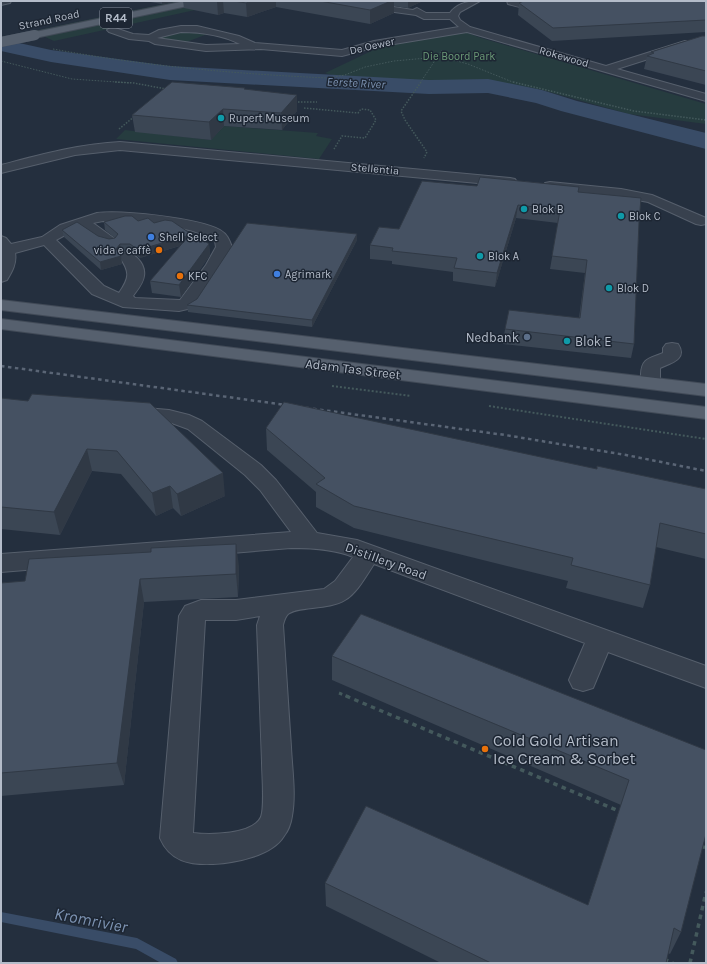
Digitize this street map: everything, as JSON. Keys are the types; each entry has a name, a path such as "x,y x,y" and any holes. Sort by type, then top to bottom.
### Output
{"main road":[{"name":"Strand Road","path":"1,36 169,1"},
{"name":"Strand Road","path":"1,42 197,1"},
{"name":"Adam Tas Street","path":"1,305 706,390"},
{"name":"Adam Tas Street","path":"1,324 706,413"}],"street":[{"path":"1,2 7,1"},
{"path":"337,1 420,13 453,16 457,10 476,1"},
{"path":"512,1 524,6 530,3"},
{"path":"408,22 420,13"},
{"name":"Rokewood","path":"453,16 457,22 467,29 706,98"},
{"path":"175,20 189,25 190,29"},
{"name":"De Oewer","path":"252,46 236,38 190,29 159,33 151,38 156,41 206,48 252,46 348,52 374,44 467,29"},
{"path":"112,30 132,37 151,38"},
{"path":"607,69 685,44 706,44"},
{"name":"Stellentia","path":"1,169 70,152 110,140 140,148 531,184 638,196 667,205 701,221"},
{"path":"1,276 8,261 4,245 51,237 79,224 103,216 175,223 204,230 221,238 224,247 222,253 186,304 179,306 127,299 98,290 51,237"},
{"path":"79,224 91,227 110,242"},
{"path":"115,319 136,280 136,270 127,256"},
{"path":"650,384 651,365 672,356 672,348"},
{"path":"117,411 169,416 182,419 195,425 253,470 268,485 310,540"},
{"name":"Distillery Road","path":"1,563 310,540 349,546 706,677"},
{"path":"292,602 274,612 270,625 278,789 274,826 268,833 259,839 227,848 197,848 184,845 176,838 192,616 194,613 201,610 236,610 301,600 329,598 338,594 369,553"},
{"path":"584,680 600,638"}],"path":[{"path":"416,173 421,169 427,152 405,120 401,111 435,58 453,60 468,64 516,83 634,111 706,120"},
{"path":"1,61 72,79 134,82 167,89 161,94"},
{"path":"294,102 317,102"},
{"path":"310,102 304,108 358,113 361,110 370,110 374,114 376,120 365,138 342,136 331,154"},
{"path":"110,140 137,114"},
{"path":"327,384 334,387 418,397"},
{"path":"486,406 706,439"},
{"path":"339,694 625,814"},
{"path":"699,845 706,848"},
{"path":"690,963 706,892"},
{"path":"658,956 673,963"}],"green space":[{"path":"178,1 188,1 18,36 14,35"},
{"path":"212,1 236,1 54,41 43,36"},
{"path":"184,30 210,33 184,43 156,39 157,36"},
{"name":"Die Boord Park","path":"463,31 478,37 706,104 706,124 629,114 542,90 485,80 351,80 325,73 384,45"},
{"path":"224,126 318,133 316,136 332,139 319,159 116,139 125,130 211,140"}],"building":[{"path":"234,1 253,1 246,3"},
{"path":"320,1 391,1 370,10"},
{"path":"524,1 706,1 706,20 553,28 519,3"},
{"path":"706,36 706,71 647,56 654,53 651,52"},
{"path":"172,82 245,88 244,89 297,95 281,113 223,109 209,122 132,115"},
{"path":"480,177 579,187 578,192 641,198 634,344 505,329 509,310 580,318 587,260 552,256 560,210 518,205 497,273 454,268 457,258 392,251 393,248 370,245 379,227 399,229 422,181 477,186"},
{"path":"125,216 132,216 138,221 148,218 154,223 165,220 172,221 191,234 138,250 130,244 120,244 116,249 121,256 100,262 62,230 77,222 98,236 109,239 115,238 118,234 104,222"},
{"name":"Agrimark","path":"247,223 357,234 312,320 187,305 197,299"},
{"path":"192,232 209,244 179,285 150,281"},
{"path":"32,394 150,403 223,473 177,494 170,486 152,493 117,451 87,449 54,512 1,507 1,398 28,401"},
{"path":"284,402 597,469 597,466 706,489 706,534 660,523 650,585 571,565 573,558 354,506 316,484 325,478 266,428"},
{"path":"236,544 236,574 140,579 117,763 1,773 1,583 25,581 29,559 151,552 151,548"},
{"path":"361,614 706,750 706,834 681,932 674,928 666,963 491,963 325,883 366,806 588,905 629,780 332,656"}],"waterway":[{"name":"Eerste River","path":"1,45 51,56 170,73 429,87 488,86 542,97 569,106 706,141"},
{"name":"Kromrivier","path":"1,917 137,944 172,963"}],"railway":[{"path":"1,366 505,435 626,455 706,471"}],"place":[{"name":"Rupert Museum","path":"221,118"},
{"name":"Blok B","path":"524,209"},
{"name":"Blok C","path":"621,216"},
{"name":"Shell Select","path":"151,237"},
{"name":"vida e caffè","path":"159,250"},
{"name":"Blok A","path":"480,256"},
{"name":"Agrimark","path":"277,274"},
{"name":"KFC","path":"180,276"},
{"name":"Blok D","path":"609,288"},
{"name":"Nedbank","path":"527,337"},
{"name":"Blok E","path":"567,341"},
{"name":"Cold Gold Artisan Ice Cream & Sorbet","path":"485,749"}]}
